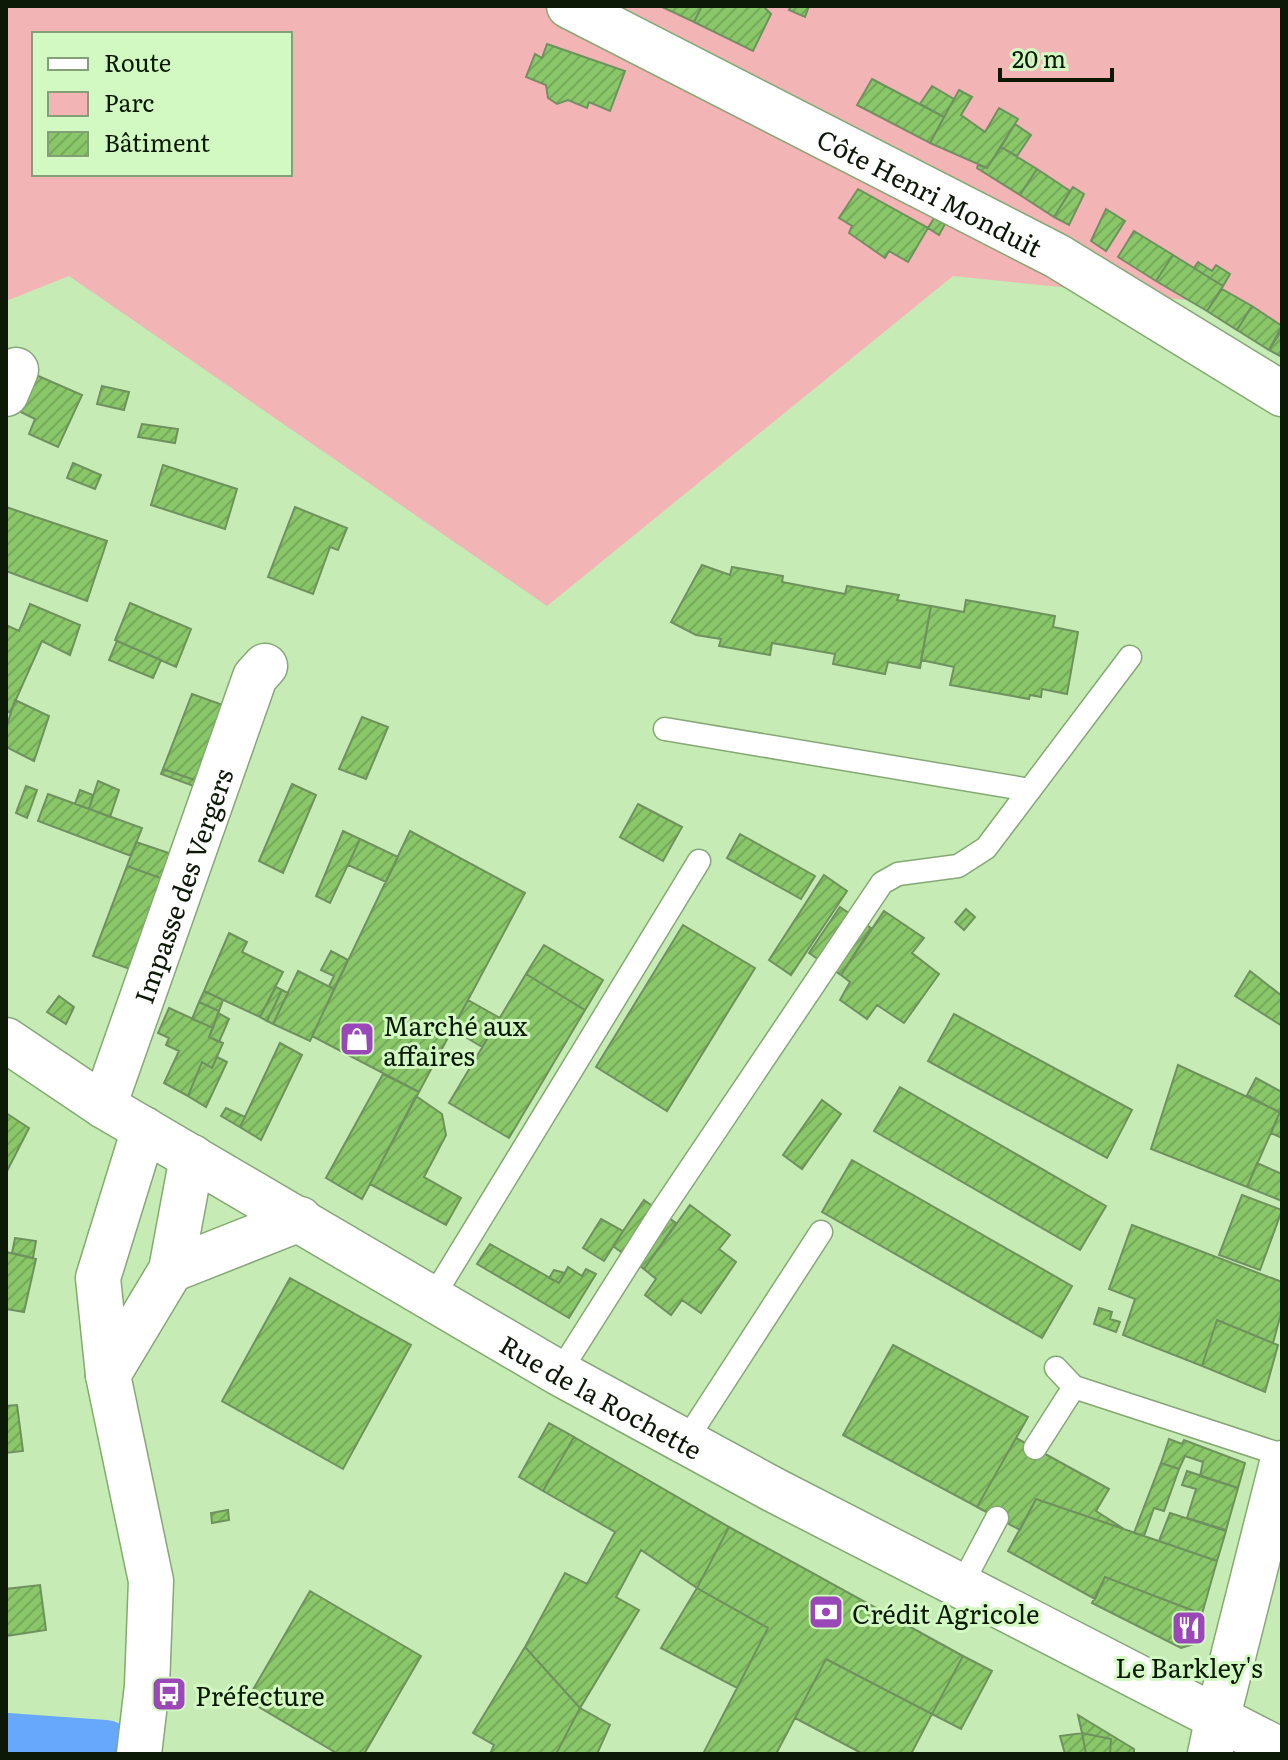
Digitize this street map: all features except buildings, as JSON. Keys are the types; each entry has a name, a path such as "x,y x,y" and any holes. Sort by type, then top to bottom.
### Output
{"street":[{"name":"Côte Henri Monduit","path":"569,6 1057,256 1282,394"},
{"name":"Impasse des Vergers","path":"104,1106 255,677 265,666"},
{"name":"Rue de la Rochette","path":"6,1040 104,1106 559,1373 685,1442 962,1584 1214,1735 1282,1751"},
{"path":"141,1744 151,1581 108,1375 98,1278 144,1129"},
{"path":"108,1375 171,1270 192,1157"},
{"path":"171,1270 300,1219"},
{"path":"1214,1735 1282,1463"}],"lane":[{"path":"559,1373 661,1212 882,883 898,874 958,866 986,848 1130,657"},
{"path":"665,729 1030,790"},
{"path":"433,1297 699,861"},
{"path":"685,1442 821,1232"},
{"path":"1056,1368 1074,1387 1282,1455"},
{"path":"1035,1448 1074,1387"},
{"path":"962,1584 997,1518"}],"green space":[{"path":"6,6 1282,6 1282,349 1196,301 953,276 547,606 69,276 6,301"}],"water":[{"path":"103,1724 98,1754 6,1754 6,1726 71,1729"}],"waterway":[{"path":"6,1747 104,1754"}],"place":[{"name":"Marché aux affaires","path":"357,1039"},
{"name":"Crédit Agricole","path":"826,1612"},
{"name":"Le Barkley's","path":"1189,1628"},
{"name":"Préfecture","path":"169,1694"}]}
